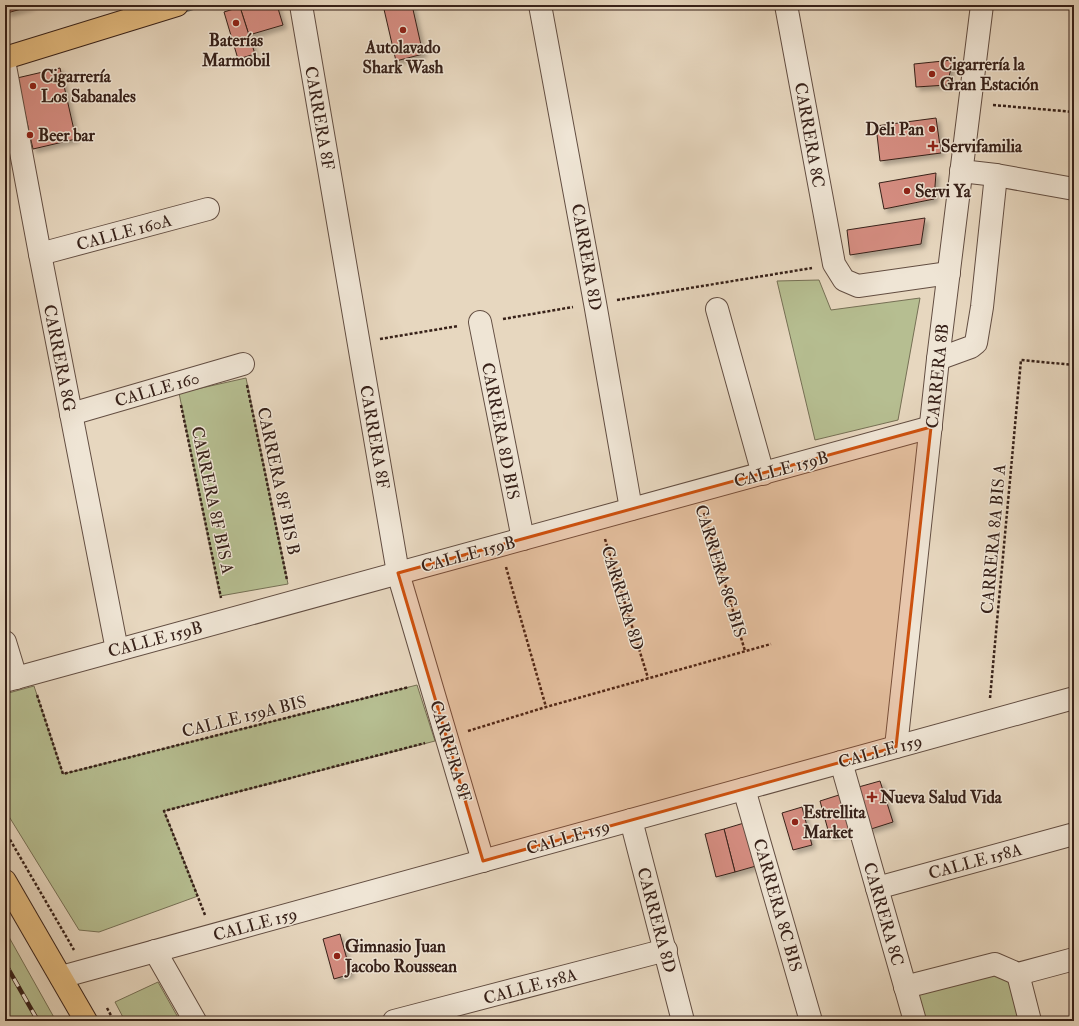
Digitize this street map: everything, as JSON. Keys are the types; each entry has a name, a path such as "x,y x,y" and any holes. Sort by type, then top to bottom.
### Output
{"main road":[{"path":"5,58 177,5"},
{"path":"5,881 86,1021"}],"street":[{"name":"CARRERA 8F","path":"301,5 398,573 483,861"},
{"name":"CARRERA 8D","path":"540,5 594,296 631,509"},
{"name":"CARRERA 8C","path":"786,5 834,264 844,280 858,286 949,273"},
{"name":"CARRERA 8B","path":"896,747 938,359 982,5"},
{"name":"CARRERA 8G","path":"5,66 117,650"},
{"path":"961,171 996,175 1074,189"},
{"path":"938,359 971,347 976,343 982,307 996,175"},
{"name":"CALLE 160A","path":"40,254 208,209"},
{"path":"717,309 763,474"},
{"name":"CARRERA 8D BIS","path":"480,322 523,539"},
{"name":"CALLE 160","path":"71,414 243,364"},
{"name":"CALLE 159B","path":"17,677 931,427"},
{"path":"5,642 17,677"},
{"name":"CALLE 159","path":"61,977 1074,698"},
{"name":"CARRERA 8C","path":"841,762 915,1021"},
{"name":"CARRERA 8C BIS","path":"744,789 811,1021"},
{"name":"CARRERA 8D","path":"631,820 666,950 683,1021"},
{"name":"CALLE 158A","path":"877,888 1074,834"},
{"name":"CALLE 158A","path":"394,1021 666,950"},
{"path":"155,951 195,1021"},
{"path":"905,987 995,964 1018,974 1074,959"},
{"path":"1018,974 1030,1021"}],"path":[{"path":"970,103 1074,112"},
{"name":"CARRERA 8A BIS A","path":"988,721 1021,360 1074,365"},
{"name":"CARRERA 8F BIS B","path":"243,364 292,602"},
{"name":"CARRERA 8F BIS A","path":"177,384 226,620"},
{"name":"CARRERA 8C BIS","path":"698,491 745,651"},
{"name":"CARRERA 8D","path":"599,518 648,678"},
{"path":"500,545 546,707"},
{"name":"CALLE 159A BIS","path":"17,677 62,774 430,682"},
{"path":"164,811 213,935"},
{"path":"5,831 86,970"},
{"path":"104,1002 114,1021"},
{"path":"5,1013 10,1021"}],"highlighted area":[{"path":"931,427 896,747 483,861 398,573"}],"green space":[{"path":"819,280 831,310 920,298 898,420 815,440 777,281"},
{"path":"246,378 288,584 220,596 179,393"},
{"path":"417,685 435,741 164,811 198,896 99,932 79,930 5,810 5,694 34,686 63,774"},
{"path":"5,930 56,1021 12,1021 5,1009"},
{"path":"995,964 1018,974 1030,1021 915,1021 905,987"},
{"path":"158,982 180,1021 125,1021 115,1002"}],"building":[{"path":"5,5 32,5 32,6 7,13"},
{"path":"247,5 277,5 283,25 249,35 240,7"},
{"name":"Autolavado Shark Wash","path":"383,5 412,5 423,54 396,61"},
{"name":"Baterías Marmobil","path":"240,7 255,54 238,59 224,12"},
{"name":"Cigarrería la Gran Estación","path":"953,60 947,85 916,87 914,64"},
{"path":"60,68 76,139 33,149 17,78"},
{"path":"936,118 941,153 880,161 876,126"},
{"name":"Servi Ya","path":"936,173 934,199 884,209 879,183"},
{"path":"925,218 921,244 850,255 847,230"},
{"path":"880,781 893,822 868,830 855,788"},
{"path":"842,794 853,831 830,837 820,801"},
{"path":"802,807 812,845 793,850 782,813"},
{"path":"744,823 756,866 735,872 724,829"},
{"path":"724,829 735,872 716,877 705,834"},
{"name":"Gimnasio Juan Jacobo Roussean","path":"340,934 351,974 334,979 323,939"}],"waterway":[{"path":"179,11 198,5"}],"railway":[{"path":"5,963 38,1021"}],"place":[{"name":"Baterías Marmobil","path":"236,23"},
{"name":"Autolavado Shark Wash","path":"403,30"},
{"name":"Cigarrería la Gran Estación","path":"932,74"},
{"name":"Cigarrería Los Sabanales","path":"33,86"},
{"name":"Deli Pan","path":"932,129"},
{"name":"Beer bar","path":"30,135"},
{"name":"Servifamilia","path":"933,146"},
{"name":"Servi Ya","path":"907,191"},
{"name":"Nueva Salud Vida","path":"872,797"},
{"name":"Estrellita Market","path":"795,822"},
{"name":"Gimnasio Juan Jacobo Roussean","path":"337,956"}]}
